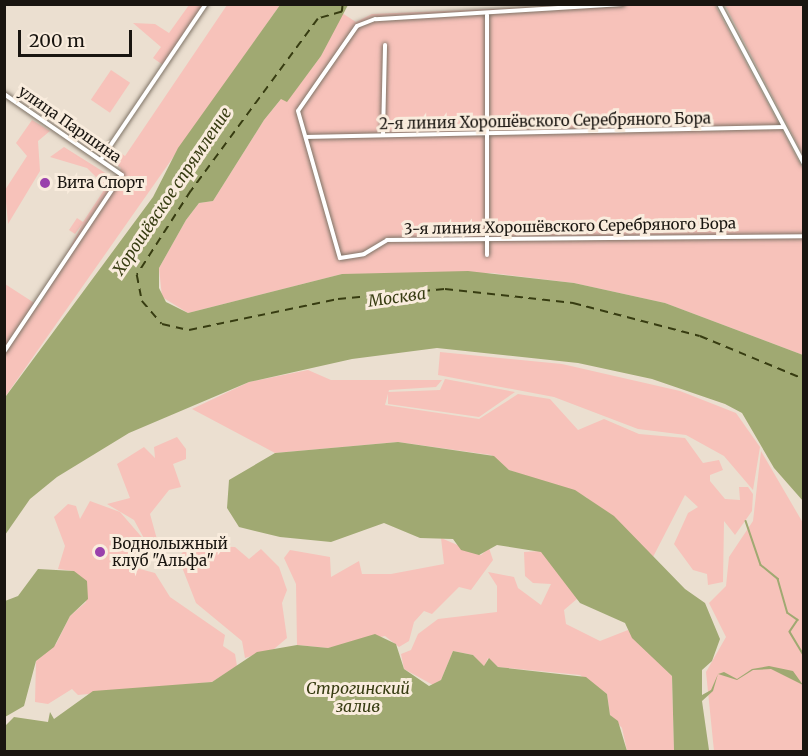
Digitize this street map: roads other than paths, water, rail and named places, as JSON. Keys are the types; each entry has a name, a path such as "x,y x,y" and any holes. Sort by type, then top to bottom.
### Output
{"street":[{"path":"102,158 206,4"},
{"path":"306,137 298,111 357,26 375,19 487,15 623,4"},
{"path":"719,4 804,164"},
{"path":"487,15 487,255"},
{"path":"384,135 385,45"},
{"name":"улица Паршина","path":"4,94 102,158 122,175 4,352"},
{"name":"2-я линия Хорошёвского Серебряного Бора","path":"306,137 783,128"},
{"name":"3-я линия Хорошёвского Серебряного Бора","path":"306,137 340,258 364,254 387,240 804,237"}],"water":[{"path":"280,5 348,5 321,56 287,102 281,99 264,120 213,201 199,203 186,220 159,268 159,288 166,302 188,313 342,274 468,271 574,283 665,303 803,355 803,501 774,468 742,413 725,404 652,379 578,363 437,348 352,359 249,382 129,433 57,477 30,499 5,535 6,396 153,197 178,148"},
{"path":"398,442 494,456 509,470 575,490 614,516 685,589 705,603 720,639 712,661 702,670 702,695 711,690 718,674 713,691 702,701 709,750 674,751 672,676 632,638 625,623 580,603 541,552 497,545 479,555 461,550 453,539 420,538 384,523 331,542 280,537 239,527 227,508 229,480 275,453"},
{"path":"38,569 74,571 87,581 88,599 70,616 54,647 36,661 24,706 5,717 5,601 18,596"},
{"name":"Строгинский залив","path":"375,634 396,644 404,669 429,686 441,680 453,651 473,655 484,666 489,658 498,667 586,677 607,694 610,715 618,721 627,751 5,751 5,726 14,717 48,722 50,712 54,719 93,691 212,682 257,652 297,645 328,648"},
{"path":"769,666 793,671 803,685 771,669 753,670 737,680 718,674 724,672 737,679 752,669"}],"waterway":[{"path":"746,521 761,565 778,579 788,613 798,620 790,632 804,655"}],"place":[{"name":"Вита Спорт","path":"45,183"},
{"name":"Воднолыжный клуб \"Альфа\"","path":"100,552"}],"water label":[{"name":"Хорошёвское спрямление","path":"172,191"},
{"name":"Москва","path":"397,297"}]}
